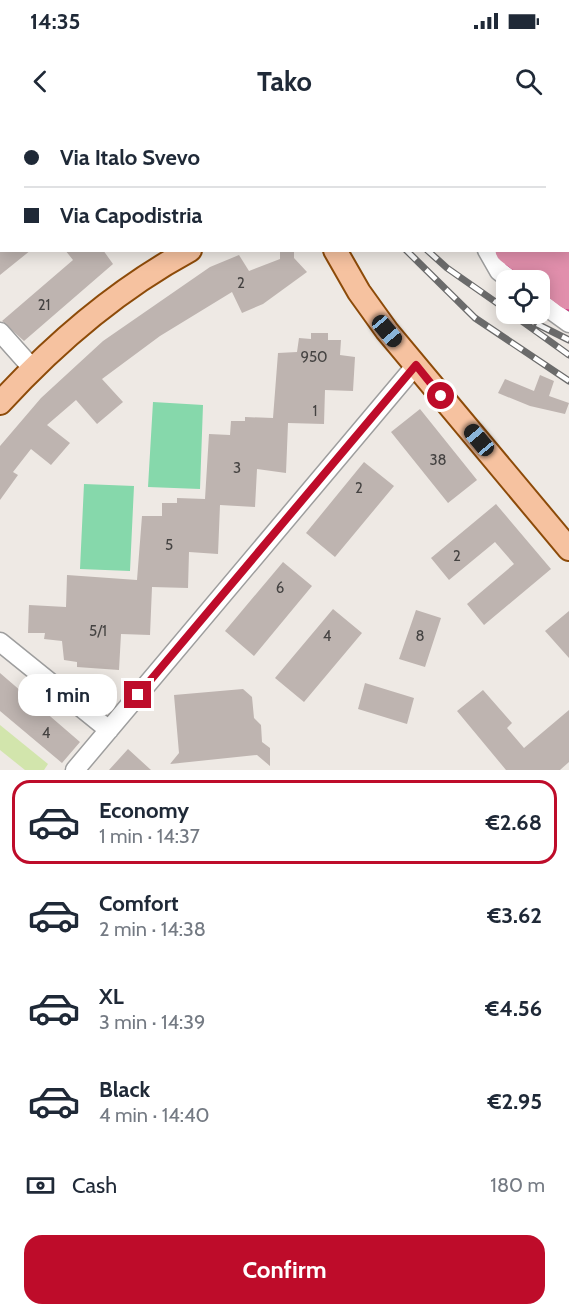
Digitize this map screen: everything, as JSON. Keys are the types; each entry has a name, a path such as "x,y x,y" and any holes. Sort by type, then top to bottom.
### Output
{"highway":[{"path":"513,252 569,296"},
{"path":"548,252 569,268"}],"main road":[{"path":"0,403 33,369 125,290 187,252"},
{"path":"336,252 359,292 416,365 569,549"}],"street":[{"path":"489,252 498,270"},
{"path":"550,309 569,323"},
{"path":"0,332 33,369"},
{"path":"75,770 416,365"},
{"path":"2,646 109,730"}],"green space":[{"path":"153,402 203,405 200,489 148,487"},
{"path":"84,484 134,486 130,571 80,569"},
{"path":"0,725 48,764 44,770 25,770 0,750"}],"building":[{"path":"0,252 29,252 0,275"},
{"path":"67,252 104,252 113,264 24,341 2,321 73,260"},
{"path":"280,252 294,252 294,258 307,272 263,304 242,313 232,292 160,336 102,379 123,402 97,424 76,400 47,425 70,443 51,465 31,449 13,472 18,475 0,500 0,446 41,398 103,341 210,267 239,255 249,271 280,259"},
{"path":"311,333 328,333 328,340 341,340 340,355 355,357 353,391 325,390 324,424 288,423 286,473 257,469 255,507 220,505 218,554 189,552 188,588 152,587 150,635 121,634 119,670 77,667 77,662 64,660 62,641 44,639 45,633 28,633 29,605 66,607 67,575 137,580 142,516 162,516 162,503 177,503 177,498 205,499 209,434 230,435 231,421 245,421 245,417 273,418 278,353 297,352 299,338 311,339"},
{"path":"540,375 554,381 549,396 569,403 565,414 530,406 498,393 505,379 534,391"},
{"path":"420,409 477,480 448,503 391,432"},
{"path":"364,462 394,486 335,557 306,533"},
{"path":"496,504 551,569 484,625 467,604 514,564 495,542 449,580 431,558"},
{"path":"283,562 312,586 254,656 225,631"},
{"path":"333,609 362,633 304,702 275,678"},
{"path":"416,610 441,618 425,667 399,659"},
{"path":"569,611 569,658 545,631"},
{"path":"0,673 80,742 62,763 0,711"},
{"path":"365,683 414,698 407,724 358,709"},
{"path":"243,689 252,697 254,718 261,725 262,742 270,748 270,766 257,755 170,764 179,753 174,695"},
{"path":"483,690 512,723 507,728 524,748 569,710 569,762 560,770 506,770 457,711"},
{"path":"128,749 151,770 109,770"}],"railway":[{"path":"408,252 475,318 569,381"},
{"path":"429,252 447,268 496,302"},
{"path":"526,324 569,355"},
{"path":"537,324 569,340"}],"route":[{"path":"138,695 416,365 441,396"}]}
